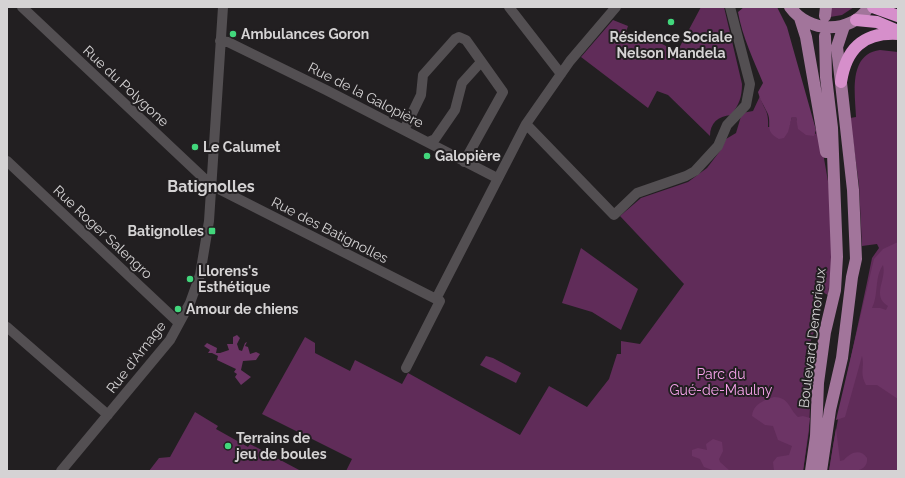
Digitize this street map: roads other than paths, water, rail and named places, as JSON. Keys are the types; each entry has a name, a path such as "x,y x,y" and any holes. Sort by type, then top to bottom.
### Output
{"highway":[{"path":"873,7 898,16"},
{"path":"856,20 877,22 898,31"},
{"path":"841,82 843,71 849,56 860,44 877,35 898,34"}],"main road":[{"path":"790,7 800,18 820,27 832,28 844,26 856,20 869,7"},
{"path":"800,18 834,126 837,149"},
{"path":"834,126 841,82 837,47 844,26"},
{"path":"825,36 826,77 837,149"},
{"name":"Boulevard Demorieux","path":"811,471 816,436 818,382 825,332 835,290 837,257 837,149"},
{"name":"Boulevard Demorieux","path":"822,471 830,410 841,365 852,277 856,259 853,190 837,149"}],"street":[{"name":"Rue du Polygone","path":"22,7 211,185"},
{"name":"Rue d'Arnage","path":"61,471 166,345 180,323 200,275 209,221 223,7"},
{"path":"509,7 561,74"},
{"path":"406,368 497,178 526,124 561,74 616,7"},
{"path":"526,124 614,215 638,194 686,176 695,171 718,146 730,121 746,105 750,84 730,7"},
{"path":"404,130 421,95 423,75 455,39 459,37 466,40 503,92 464,162"},
{"name":"Rue de la Galopière","path":"220,41 228,42 497,178"},
{"path":"428,142 435,139 455,110 462,83 481,62"},
{"name":"Rue Roger Salengro","path":"7,161 180,323"},
{"name":"Rue des Batignolles","path":"211,185 438,300"},
{"path":"7,327 108,415"}],"place":[{"name":"Résidence Sociale Nelson Mandela","path":"671,22"},
{"name":"Ambulances Goron","path":"233,34"},
{"name":"Le Calumet","path":"195,147"},
{"name":"Galopière","path":"427,156"},
{"name":"Batignolles","path":"212,231"},
{"name":"Llorens's Esthétique","path":"190,279"},
{"name":"Amour de chiens","path":"178,309"},
{"name":"Terrains de jeu de boules","path":"228,446"}],"district":[{"name":"Batignolles","path":"211,186"}],"park label":[{"name":"Parc du Gué-de-Maulny","path":"721,382"}]}
